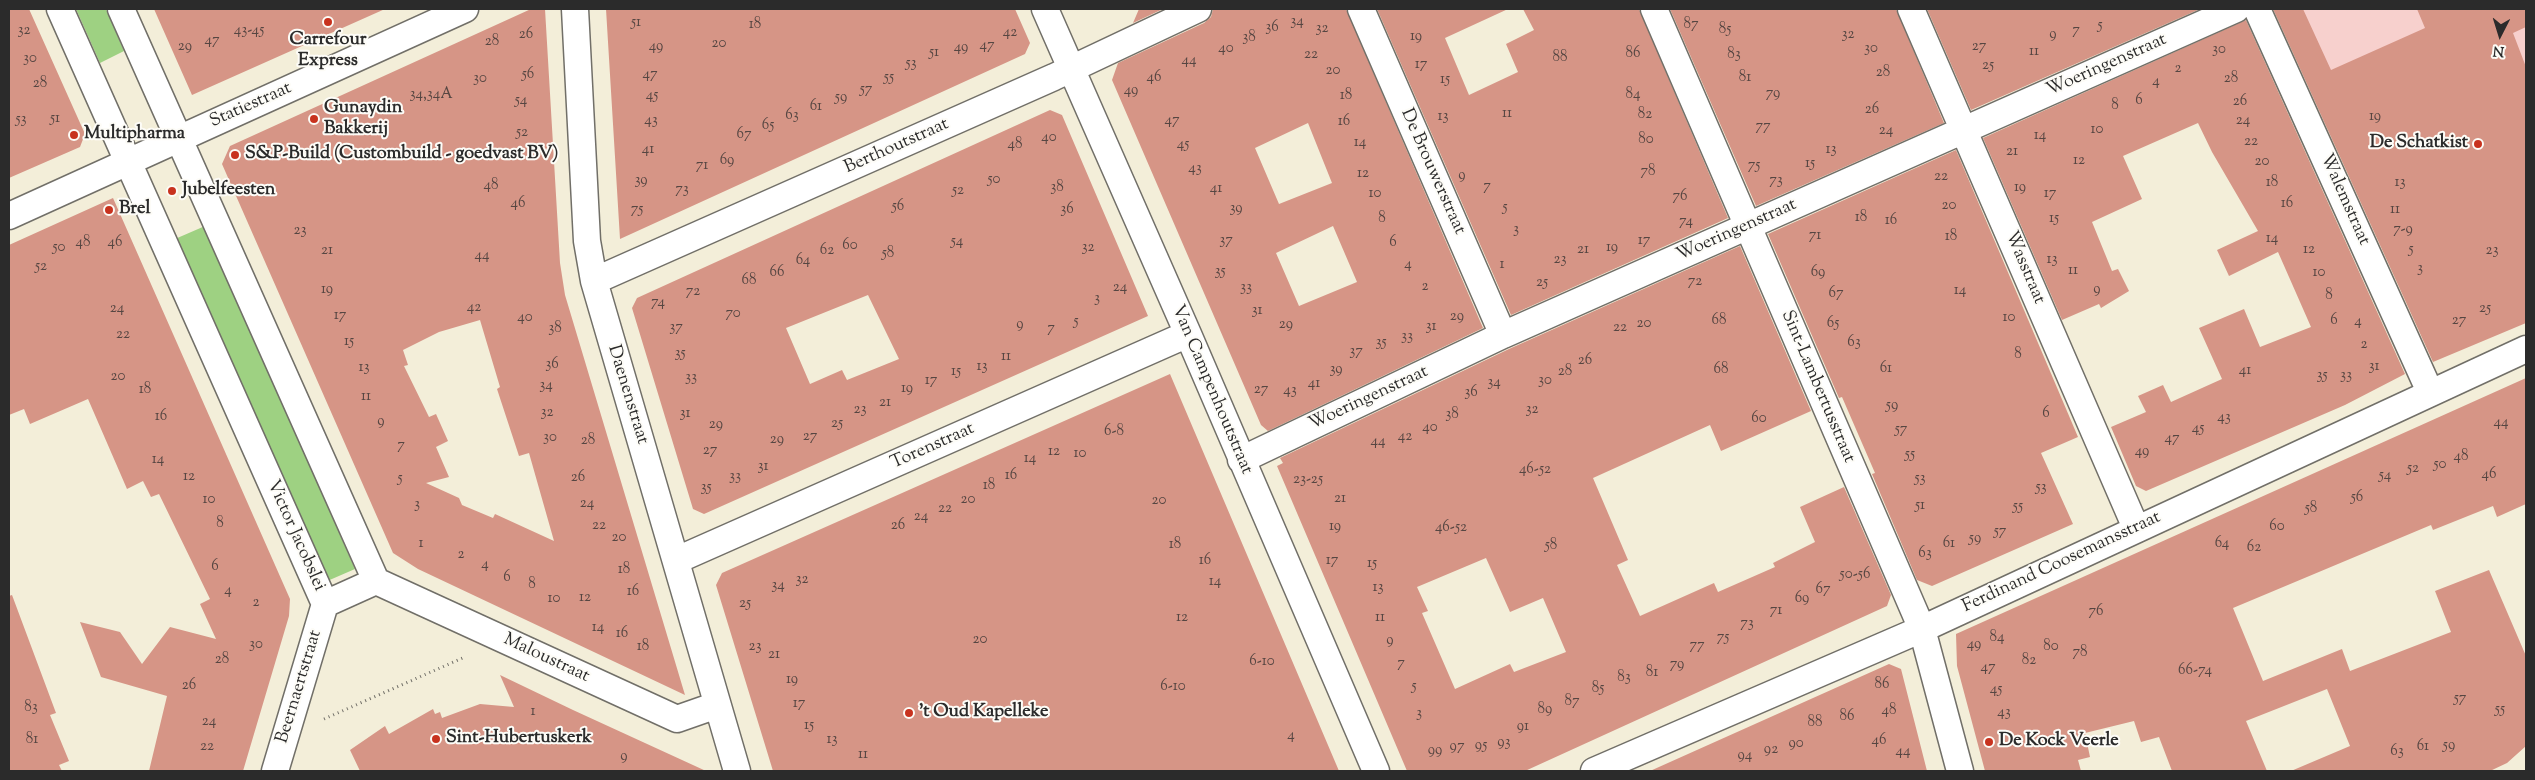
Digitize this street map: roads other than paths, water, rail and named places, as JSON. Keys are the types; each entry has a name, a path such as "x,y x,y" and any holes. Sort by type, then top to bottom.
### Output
{"street":[{"name":"Victor Jacobslei","path":"60,9 325,604 376,581"},
{"path":"121,9 376,581"},
{"name":"Statiestraat","path":"9,216 465,9"},
{"name":"Daenenstraat","path":"575,9 588,241 594,281 677,560 717,705 738,771"},
{"name":"Van Campenhoutstraat","path":"1045,9 1188,334 1376,771"},
{"name":"Berthoutstraat","path":"594,281 1071,69 1198,9"},
{"name":"De Brouwerstraat","path":"1361,9 1503,335"},
{"name":"Sint-Lambertusstraat","path":"1654,9 1922,629 1960,771"},
{"name":"Wasstraat","path":"1911,9 2136,528"},
{"name":"Woeringenstraat","path":"1241,460 1503,335 2236,9"},
{"name":"Walemstraat","path":"2257,9 2430,392"},
{"name":"Torenstraat","path":"677,560 1188,334"},
{"name":"Ferdinand Coosemansstraat","path":"1594,771 1922,629 2136,528 2526,349"},
{"name":"Maloustraat","path":"376,581 677,719 717,705"},
{"name":"Beernaertstraat","path":"275,771 325,604"}],"place":[{"name":"Carrefour Express","path":"328,22"},
{"name":"Gunaydin Bakkerij","path":"314,119"},
{"name":"Multipharma","path":"74,135"},
{"name":"De Schatkist","path":"2478,144"},
{"name":"S&P-Build (Custombuild - goedvast BV)","path":"235,155"},
{"name":"Jubelfeesten","path":"172,191"},
{"name":"Brel","path":"109,210"},
{"name":"'t Oud Kapelleke","path":"909,713"},
{"name":"Sint-Hubertuskerk","path":"436,739"},
{"name":"De Kock Veerle","path":"1989,742"}]}
